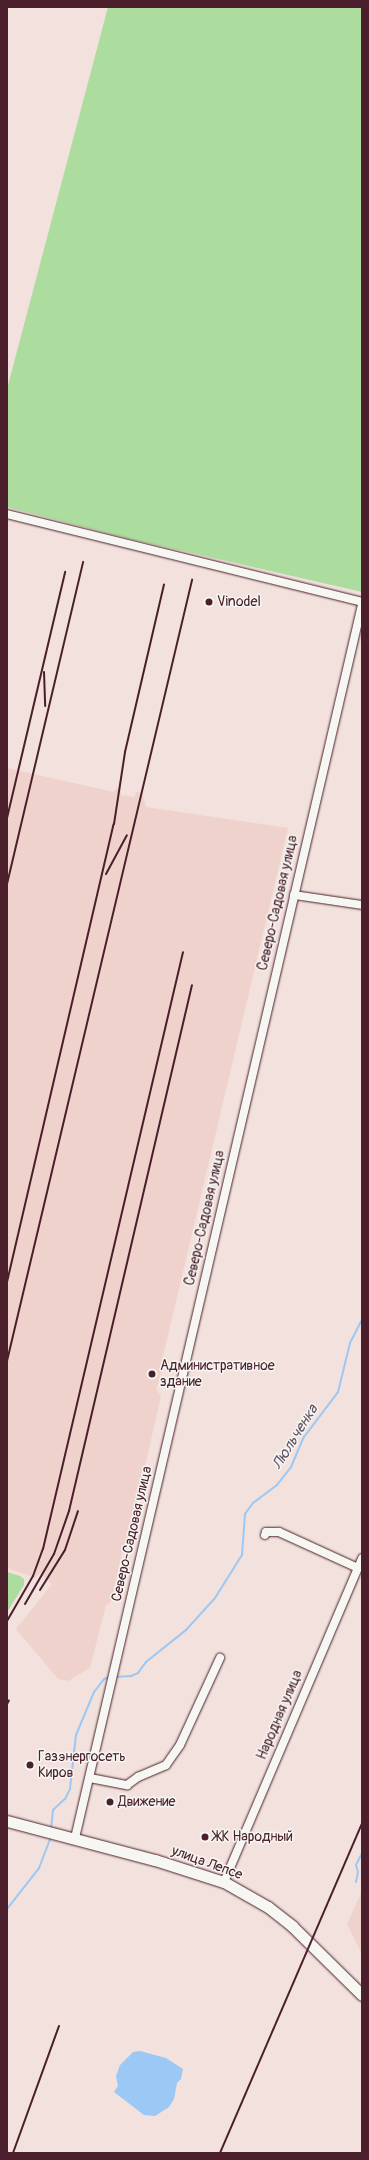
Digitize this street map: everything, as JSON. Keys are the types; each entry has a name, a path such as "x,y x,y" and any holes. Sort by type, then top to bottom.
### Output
{"main road":[{"name":"улица Лепсе","path":"7,1821 194,1871 224,1882 268,1907 292,1926 362,1995"}],"street":[{"path":"7,514 362,603"},
{"name":"Северо-Садовая улица","path":"70,1837 90,1778 116,1659 362,603"},
{"path":"294,895 362,905"},
{"path":"265,1535 266,1532 279,1532 358,1568"},
{"name":"Народная улица","path":"224,1882 362,1558"},
{"path":"90,1778 127,1785 138,1776 166,1765 180,1745 220,1658"}],"shaded area":[{"path":"7,768 114,792 116,788 121,790 121,795 134,797 136,792 142,793 146,807 288,828 160,1369 162,1371 156,1389 161,1396 129,1536 124,1544 111,1602 106,1605 90,1668 68,1681 58,1679 16,1629 52,1584 39,1573 36,1578 7,1568"},
{"path":"362,1891 362,1954 347,1924"}],"green space":[{"path":"108,7 362,7 362,592 126,538 7,507 7,389"},
{"path":"7,1572 20,1576 24,1579 24,1585 7,1612"}],"water":[{"path":"140,2051 166,2058 183,2069 181,2079 177,2083 174,2099 169,2107 155,2116 144,2115 114,2092 118,2086 116,2076 120,2065 133,2052"}],"waterway":[{"name":"Люльченка","path":"114,1677 131,1676 138,1673 146,1662 186,1630 215,1598 242,1555 245,1514 253,1503 277,1485 291,1467 304,1437 338,1392 350,1343 362,1319"},
{"path":"51,1829 53,1810 65,1799 70,1789 76,1735 94,1692 104,1679 110,1677"},
{"path":"7,1909 39,1868 51,1836"},
{"path":"356,1882 358,1872 356,1865 362,1853"}],"railway":[{"path":"7,884 83,562"},
{"path":"7,818 65,572"},
{"path":"7,1361 192,580"},
{"path":"7,1282 114,824 125,752 164,584"},
{"path":"44,672 45,706"},
{"path":"106,874 127,835"},
{"path":"7,1621 33,1576 43,1549 183,952"},
{"path":"25,1604 54,1554 69,1511 192,985"},
{"path":"40,1590 65,1550 78,1511"},
{"path":"7,1704 9,1700"},
{"path":"220,2153 362,1824"},
{"path":"13,2153 59,2026"}],"place":[{"name":"Vinodel","path":"209,602"},
{"name":"Административное здание","path":"152,1374"},
{"name":"Газэнергосеть Киров","path":"30,1765"},
{"name":"Движение","path":"110,1802"},
{"name":"ЖК Народный","path":"205,1837"}]}
